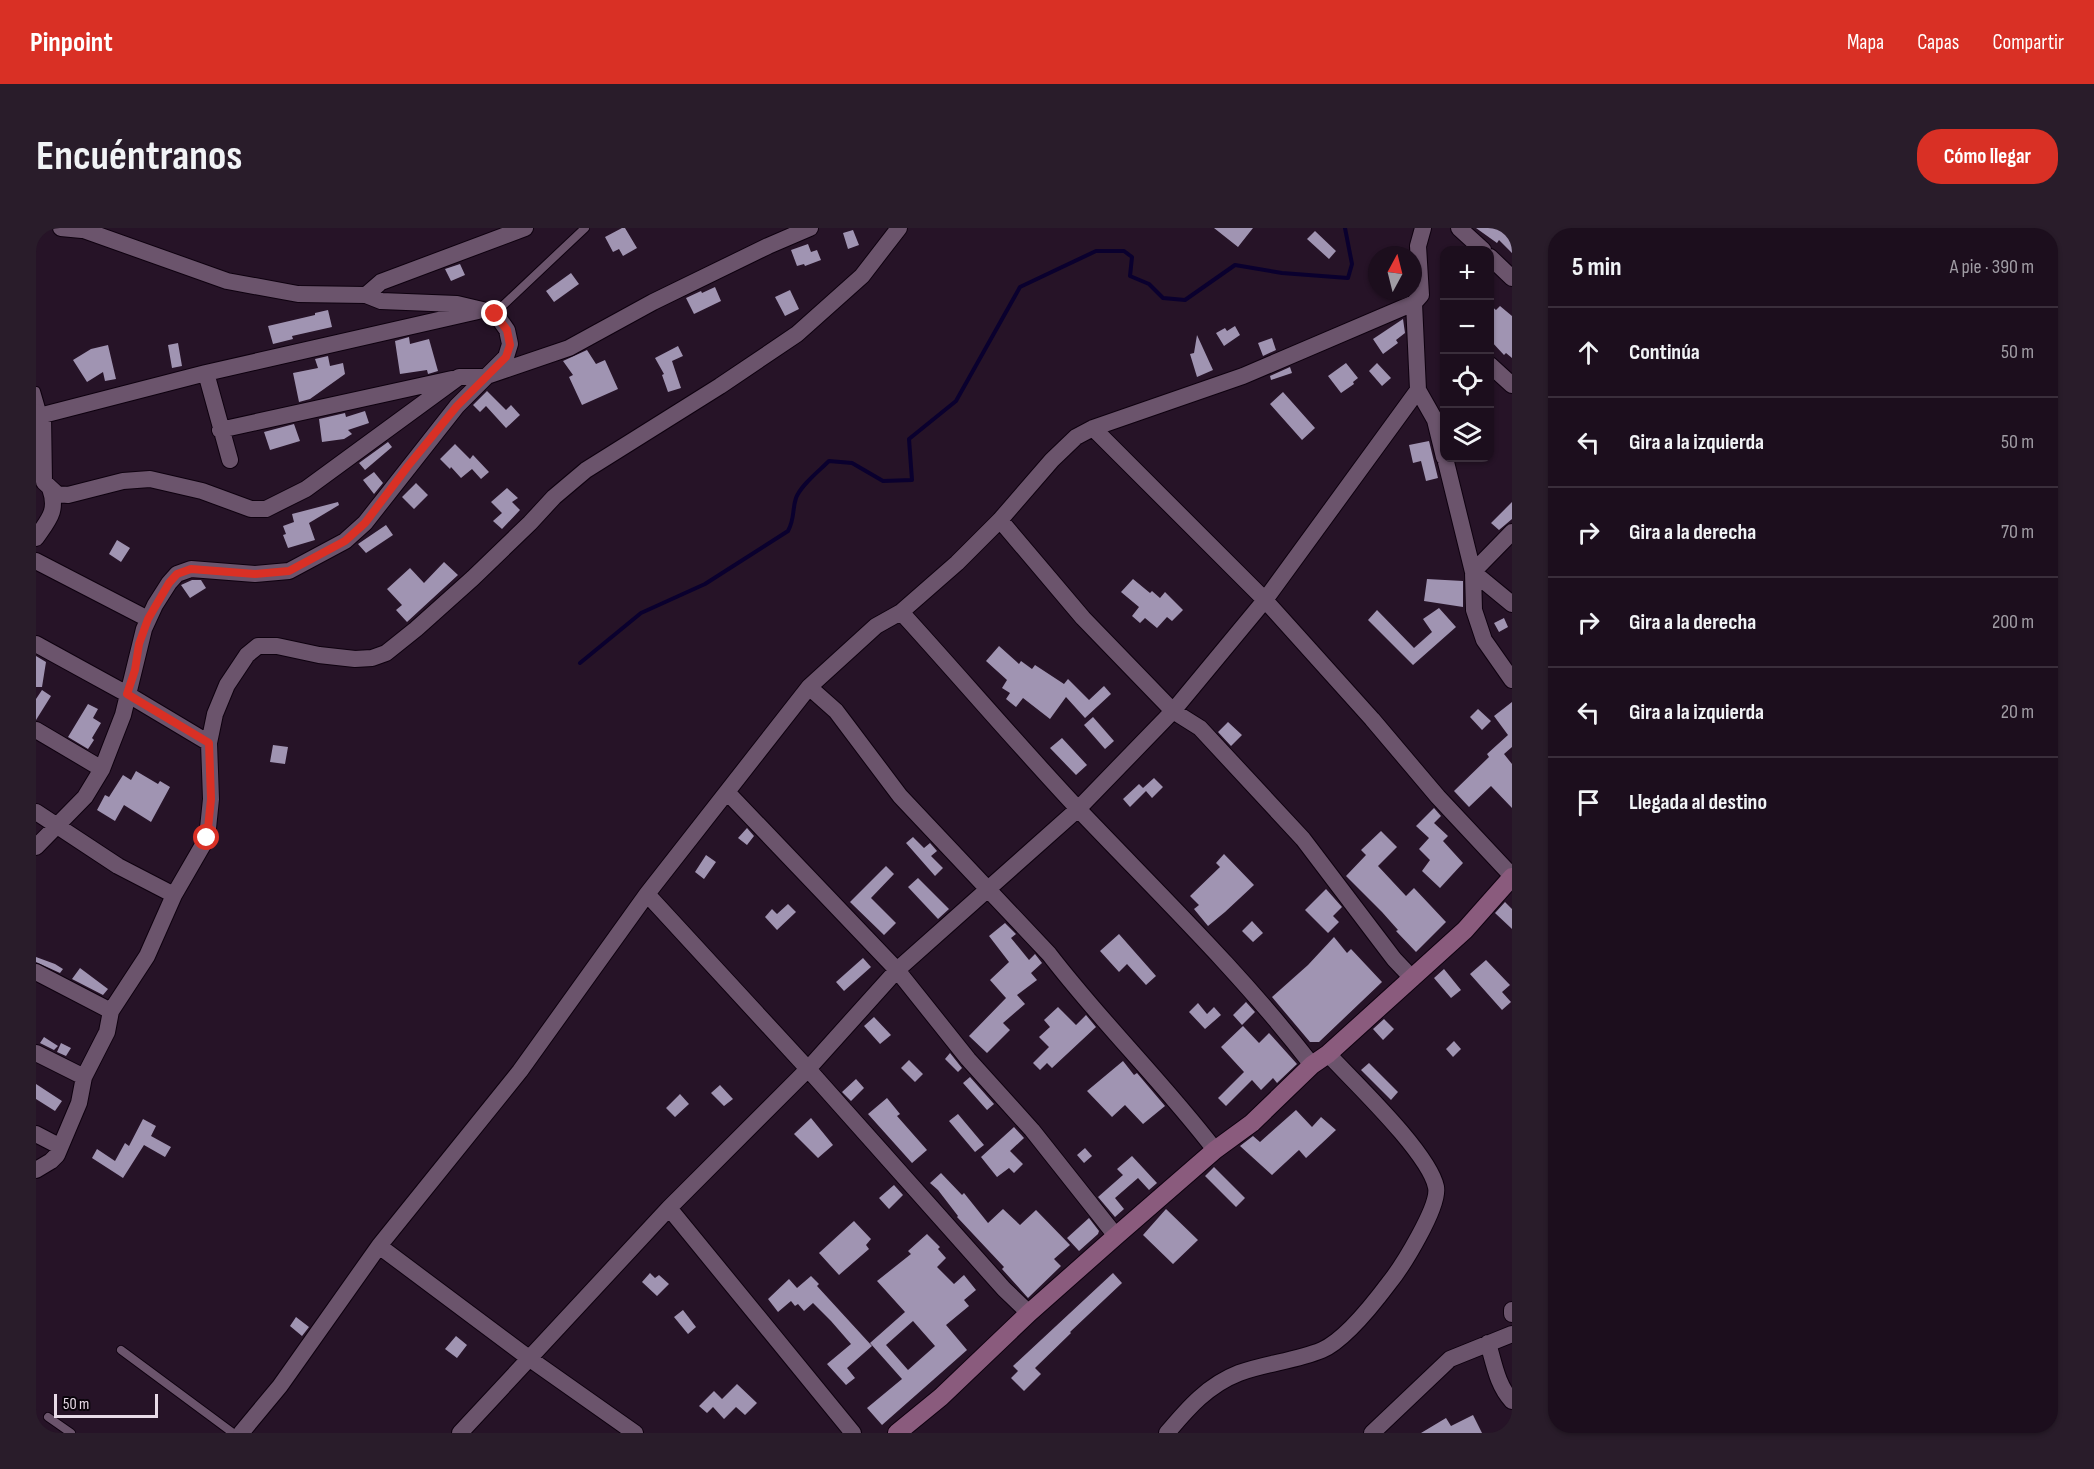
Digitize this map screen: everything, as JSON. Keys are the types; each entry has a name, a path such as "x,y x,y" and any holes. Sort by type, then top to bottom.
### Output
{"street":[{"path":"36,847 85,797 102,769 123,715 135,670 139,644 148,619 169,583 177,574 191,569 255,574 289,571 345,541 365,523 429,440 484,377 506,357 510,345 507,330 488,312 457,304 381,301 366,295 298,294 226,281 80,229 61,228"},
{"path":"366,295 381,282 525,228"},
{"path":"220,430 459,378 484,377 569,348 653,302 810,228"},
{"path":"36,1170 55,1154 79,1103 84,1077 107,1032 111,1011 147,956 174,895 207,838 211,799 209,743 215,714 227,685 246,655 258,646 277,646 355,659 386,654 472,578 554,497 586,470 720,386 797,334 862,276 899,228"},
{"path":"241,1433 280,1386 379,1246 520,1071 647,894 809,687 876,626 901,612 957,563 1076,437 1093,428 1242,376 1414,303 1421,295 1418,246 1422,228"},
{"path":"1459,228 1479,246"},
{"path":"1494,261 1512,278"},
{"path":"1414,303 1418,390 1435,420 1440,438"},
{"path":"459,378 306,489 266,509 251,509 202,491 150,479 123,481 68,495 57,494 44,482 39,414 206,373 488,312"},
{"path":"1494,369 1512,385"},
{"path":"206,373 230,460"},
{"path":"460,1433 669,1208 808,1070 897,970 1078,809 1173,711 1265,600 1418,390"},
{"path":"897,1433 941,1397 1029,1313 1116,1236 1215,1150 1252,1123 1312,1065 1328,1054 1464,930 1512,876 1438,797 1372,719 1265,600 1093,428"},
{"path":"1446,462 1473,572 1474,610 1484,640 1512,680"},
{"path":"36,538 52,513 54,501 50,488"},
{"path":"1000,520 1083,618 1173,711 1200,728 1303,839 1394,959 1412,978"},
{"path":"1473,572 1512,532"},
{"path":"36,561 148,619"},
{"path":"1473,572 1512,604"},
{"path":"901,612 1078,809 1203,938 1312,1065"},
{"path":"36,644 127,694 209,743"},
{"path":"809,687 836,711 900,796 1049,954 1069,980 1195,1123 1215,1150"},
{"path":"36,730 102,769"},
{"path":"727,792 897,970 968,1059 1032,1130 1116,1236"},
{"path":"36,812 118,866 174,895"},
{"path":"647,894 1004,1289 1029,1313"},
{"path":"36,972 111,1011"},
{"path":"36,1053 84,1077"},
{"path":"1167,1433 1202,1394 1218,1383 1239,1373 1324,1349 1355,1325 1400,1270 1431,1212 1437,1189 1430,1170 1402,1133 1328,1054"},
{"path":"36,1134 55,1154"},
{"path":"36,1152 55,1154"},
{"path":"669,1208 853,1433"},
{"path":"379,1246 530,1359 635,1433"},
{"path":"1372,1433 1450,1359 1488,1342 1512,1335"},
{"path":"1488,1342 1497,1376 1512,1401"}],"lane":[{"path":"488,312 585,228"},
{"path":"36,391 39,414"},
{"path":"121,1350 233,1433"},
{"path":"48,1417 71,1433"}],"building":[{"path":"625,228 637,248 623,256 619,249 613,252 605,237"},
{"path":"1214,228 1253,228 1238,247"},
{"path":"1476,228 1508,228 1506,231 1512,235 1512,253 1499,240 1497,243"},
{"path":"853,230 859,245 848,249 843,233"},
{"path":"1315,231 1336,251 1329,259 1307,239"},
{"path":"808,244 811,252 817,250 821,260 805,266 804,264 797,266 791,250"},
{"path":"460,264 465,275 451,281 445,269"},
{"path":"571,273 579,284 554,302 546,291"},
{"path":"715,287 721,301 694,314 686,298"},
{"path":"790,290 799,309 785,316 775,297"},
{"path":"1500,306 1512,316 1512,358 1506,353 1504,355 1494,344 1494,308 1496,310"},
{"path":"328,310 332,327 292,336 293,339 273,344 268,326"},
{"path":"1403,319 1405,333 1396,340 1398,343 1383,354 1373,339"},
{"path":"1235,326 1240,335 1224,346 1216,333 1225,328 1227,331"},
{"path":"1197,335 1213,370 1197,377 1190,354 1194,353"},
{"path":"409,337 410,344 429,339 438,371 428,374 427,370 400,374 395,341"},
{"path":"1272,338 1276,350 1263,356 1258,343"},
{"path":"178,343 182,366 172,368 168,345"},
{"path":"108,345 116,379 105,381 103,372 87,382 73,360 91,349"},
{"path":"678,346 683,356 672,361 681,388 668,392 662,375 664,374 655,358"},
{"path":"587,350 596,364 605,360 618,389 582,405 569,377 573,375 563,361"},
{"path":"328,356 330,366 343,363 345,374 310,399 299,402 293,373 318,368 315,359"},
{"path":"1346,363 1358,378 1353,382 1354,384 1341,393 1328,376"},
{"path":"1377,363 1391,378 1382,386 1369,371"},
{"path":"1290,367 1292,373 1271,380 1270,376"},
{"path":"487,391 506,410 511,405 520,415 506,428 486,406 480,412 473,405"},
{"path":"1283,392 1315,428 1302,440 1270,404"},
{"path":"365,411 369,423 348,430 352,434 344,439 322,442 319,419 345,413 346,417"},
{"path":"294,424 300,441 270,450 264,432"},
{"path":"1429,441 1438,478 1426,481 1421,461 1413,463 1409,445"},
{"path":"388,442 392,447 365,470 359,463"},
{"path":"455,444 470,459 473,455 489,472 481,479 472,469 461,478 451,467 450,469 440,459"},
{"path":"374,472 383,483 374,494 363,480"},
{"path":"416,483 428,495 414,509 402,497"},
{"path":"507,488 518,498 512,502 520,510 502,529 493,521 502,513 491,502"},
{"path":"338,502 339,505 309,523 315,540 288,548 283,535 286,534 283,526 294,522 292,514"},
{"path":"1512,502 1512,519 1499,530 1491,523"},
{"path":"386,525 393,535 366,553 358,544"},
{"path":"117,540 130,548 121,562 109,554"},
{"path":"444,562 458,575 407,622 396,610 402,605 387,589 410,568 424,583"},
{"path":"1133,579 1160,598 1165,592 1183,610 1172,621 1167,617 1157,628 1145,618 1140,623 1132,616 1139,607 1121,592"},
{"path":"1427,579 1463,581 1463,607 1424,601"},
{"path":"192,580 201,580 206,588 190,598 181,585"},
{"path":"1439,608 1456,627 1413,665 1368,620 1377,610 1414,648 1432,632 1423,619"},
{"path":"1504,618 1508,627 1499,632 1494,623"},
{"path":"999,646 1019,664 1021,661 1032,669 1035,665 1064,684 1068,679 1089,700 1104,686 1111,694 1085,718 1066,697 1050,719 1023,698 1016,707 1006,699 1010,693 1002,688 1007,680 986,661"},
{"path":"36,656 46,662 42,687 36,687"},
{"path":"42,690 51,696 36,720 36,699"},
{"path":"1512,702 1512,747 1504,754 1512,764 1512,808 1491,786 1469,807 1454,791 1489,757 1487,754 1508,735 1494,716"},
{"path":"88,704 98,709 93,718 101,723 88,749 68,737"},
{"path":"1478,709 1491,721 1482,730 1470,717"},
{"path":"1093,717 1114,741 1105,749 1084,725"},
{"path":"1228,722 1242,735 1231,746 1218,732"},
{"path":"1062,738 1087,765 1076,775 1050,748"},
{"path":"273,745 288,747 285,764 270,762"},
{"path":"136,771 158,784 160,781 170,787 151,822 124,805 115,821 97,810 105,795 109,797 123,775 131,780"},
{"path":"1154,778 1163,787 1152,798 1146,791 1130,807 1123,799 1139,784 1143,788"},
{"path":"1434,808 1441,816 1434,823 1448,836 1443,841 1463,863 1440,888 1422,871 1430,860 1419,849 1429,838 1416,826"},
{"path":"747,828 754,836 747,845 738,838"},
{"path":"1381,831 1397,847 1378,866 1406,896 1414,888 1446,922 1416,952 1382,912 1346,876 1366,855 1361,850"},
{"path":"913,837 924,848 930,843 937,851 931,856 943,868 935,876 906,843"},
{"path":"1224,854 1254,885 1208,926 1194,909 1199,905 1190,896 1220,867 1216,863"},
{"path":"706,855 716,862 704,879 695,872"},
{"path":"886,866 894,874 871,898 896,923 884,935 850,902"},
{"path":"918,878 949,909 938,919 908,887"},
{"path":"1326,889 1342,907 1333,916 1339,922 1328,933 1305,910"},
{"path":"1505,902 1512,909 1512,929 1495,913"},
{"path":"788,904 796,912 777,930 765,917 772,909 777,914"},
{"path":"1252,921 1263,933 1253,942 1242,931"},
{"path":"1005,923 1016,934 1011,938 1029,960 1035,954 1042,963 1031,973 1037,980 1017,995 1025,1004 1003,1023 1010,1030 987,1053 969,1036 1006,998 990,980 1009,962 989,936"},
{"path":"1119,934 1156,976 1146,985 1127,964 1119,972 1100,951"},
{"path":"1334,937 1347,953 1351,949 1382,982 1319,1042 1310,1042 1272,997 1308,965"},
{"path":"36,957 63,969 60,973 36,962"},
{"path":"863,958 871,967 844,991 836,982"},
{"path":"1486,960 1510,985 1502,992 1511,1002 1502,1010 1470,974"},
{"path":"80,968 108,989 103,995 72,979"},
{"path":"1444,969 1461,990 1451,998 1434,978"},
{"path":"1246,1002 1255,1012 1242,1025 1233,1015"},
{"path":"1198,1003 1207,1014 1214,1007 1221,1015 1205,1029 1189,1012"},
{"path":"1058,1007 1076,1025 1086,1015 1096,1027 1052,1068 1047,1063 1040,1070 1033,1063 1049,1047 1039,1037 1050,1027 1044,1020"},
{"path":"874,1017 891,1035 880,1044 864,1026"},
{"path":"1384,1019 1394,1029 1383,1040 1373,1029"},
{"path":"1243,1026 1259,1043 1269,1033 1297,1064 1277,1083 1273,1078 1261,1090 1252,1080 1226,1106 1218,1098 1244,1072 1221,1047"},
{"path":"44,1037 58,1046 54,1050 40,1043"},
{"path":"1454,1041 1461,1049 1453,1057 1446,1049"},
{"path":"61,1043 71,1048 66,1056 57,1052"},
{"path":"950,1053 962,1068 958,1072 945,1059"},
{"path":"909,1060 923,1074 915,1082 901,1068"},
{"path":"1123,1061 1134,1075 1137,1073 1165,1106 1143,1124 1125,1105 1112,1117 1087,1091"},
{"path":"1369,1063 1398,1092 1391,1100 1361,1070"},
{"path":"970,1077 994,1104 987,1110 963,1083"},
{"path":"856,1079 864,1088 851,1101 842,1092"},
{"path":"36,1084 62,1101 55,1111 36,1099"},
{"path":"720,1085 733,1099 724,1106 711,1093"},
{"path":"680,1094 689,1104 675,1117 666,1108"},
{"path":"887,1098 900,1114 897,1116 927,1150 912,1163 868,1114"},
{"path":"1296,1110 1312,1127 1321,1117 1336,1130 1306,1158 1299,1150 1272,1175 1240,1146 1253,1136 1260,1142"},
{"path":"958,1114 984,1145 975,1152 949,1121"},
{"path":"811,1118 833,1145 818,1158 794,1134"},
{"path":"143,1119 156,1126 151,1136 171,1147 165,1157 144,1145 123,1178 92,1158 97,1149 115,1161 125,1143 129,1146"},
{"path":"1014,1127 1024,1138 1010,1151 1023,1164 1014,1173 1009,1168 997,1177 981,1157"},
{"path":"1085,1148 1092,1156 1084,1163 1077,1155"},
{"path":"1132,1156 1157,1183 1149,1190 1138,1178 1115,1198 1124,1209 1115,1217 1098,1197 1123,1175 1117,1169"},
{"path":"1214,1167 1245,1198 1236,1207 1205,1176"},
{"path":"941,1173 962,1195 964,1193 988,1223 1003,1209 1020,1225 1036,1210 1070,1245 1054,1259 1061,1266 1028,1298 1002,1269 1004,1267 957,1217 938,1190 930,1183"},
{"path":"894,1185 903,1195 889,1209 879,1198"},
{"path":"1166,1209 1198,1240 1173,1264 1143,1235"},
{"path":"1089,1218 1099,1231 1079,1251 1067,1238"},
{"path":"854,1221 871,1239 866,1245 869,1249 839,1275 819,1253"},
{"path":"927,1234 940,1247 938,1249 946,1258 937,1267 954,1284 964,1275 976,1290 964,1300 969,1306 946,1325 967,1350 882,1425 867,1408 902,1379 870,1343 905,1312 877,1281 911,1254 908,1251","holes":["913,1321 935,1346 908,1370 886,1345"]},
{"path":"650,1273 655,1278 659,1275 669,1284 657,1296 642,1282"},
{"path":"1113,1273 1122,1283 1035,1368 1041,1374 1024,1391 1011,1378 1018,1371 1013,1366"},
{"path":"811,1276 819,1284 817,1286 872,1346 847,1368 855,1378 846,1385 827,1364 851,1344 831,1321 813,1303 804,1311 798,1304 795,1306 791,1301 778,1312 768,1299 789,1279 797,1288"},
{"path":"683,1310 696,1327 688,1334 674,1317"},
{"path":"296,1317 309,1327 302,1336 290,1326"},
{"path":"456,1336 467,1345 457,1358 445,1349"},
{"path":"737,1384 757,1403 745,1415 736,1407 724,1419 713,1407 707,1413 699,1406 714,1391 722,1399"},
{"path":"1473,1415 1482,1433 1421,1433 1446,1418 1451,1426"}],"waterway":[{"path":"580,663 641,613 705,584 788,531 798,493 829,461 852,463 883,481 912,480 909,439 956,401 1020,287 1096,251 1124,251 1132,257 1130,276 1149,284 1163,298 1185,300 1235,265 1282,273 1348,278 1352,264 1345,228"}],"route":[{"path":"207,838 211,799 209,743 127,694 135,670 139,644 155,605 177,574 191,569 255,574 289,571 345,541 365,523 457,406 506,357 510,345 507,330 495,314"}]}
